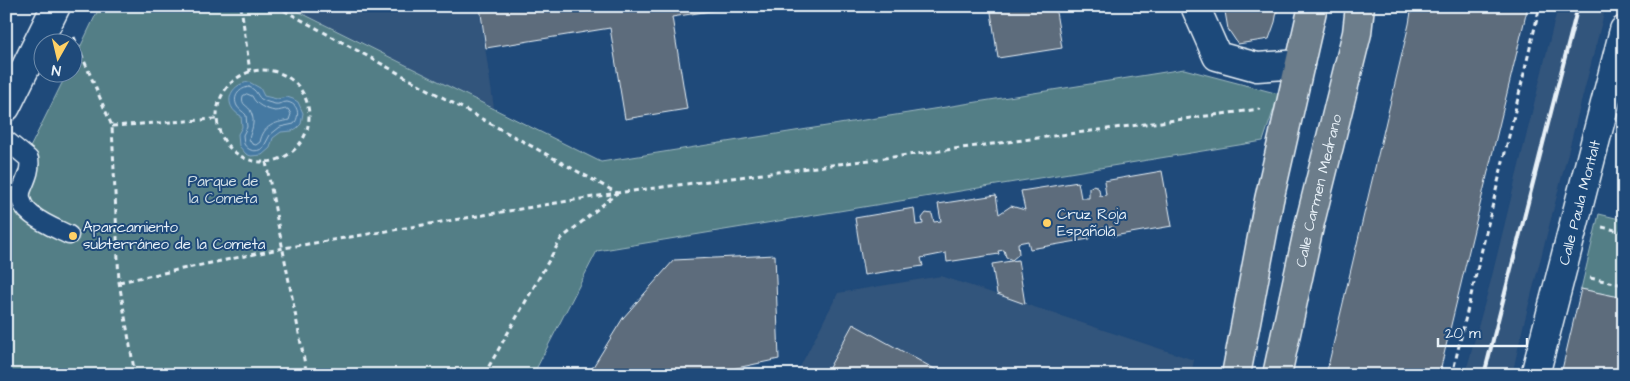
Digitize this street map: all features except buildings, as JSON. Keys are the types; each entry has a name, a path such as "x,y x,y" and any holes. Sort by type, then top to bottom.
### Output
{"main road":[{"path":"1236,375 1270,200 1313,6"},
{"name":"Calle Carmen Medrano","path":"1277,375 1310,222 1357,34 1360,6"}],"street":[{"path":"6,107 56,6"},
{"path":"1195,6 1217,56 1257,67 1300,64"},
{"name":"Calle Paula Montalt","path":"1534,375 1624,30"}],"lane":[{"path":"6,140 29,159 30,166 20,193 24,205 34,217 69,234"}],"path":[{"path":"241,6 250,72"},
{"path":"276,6 617,193"},
{"path":"1452,375 1540,6"},
{"path":"70,30 77,42 112,126 118,282 135,375"},
{"path":"273,71 296,84 307,101 309,120 304,139 293,151 282,159 253,162 237,155 222,139 216,119 218,104 227,87 235,79 250,72 273,71"},
{"path":"118,282 284,248 617,193 1292,104"},
{"path":"112,126 216,119"},
{"path":"266,162 307,375"},
{"path":"484,375 560,239 617,193"},
{"path":"1561,271 1624,286"}],"shaded area":[{"path":"287,6 479,6 494,108"},
{"path":"1558,6 1606,6 1512,375 1465,375 1491,280"},
{"path":"941,276 1194,360 1191,375 796,375 838,293"}],"green space":[{"name":"Parque de la Cometa","path":"100,6 287,6 601,162 1184,69 1279,94 1263,141 597,251 533,375 6,375 6,196 63,82 82,82 82,43"},
{"path":"1599,214 1624,220 1624,298 1581,289"}],"water":[{"path":"249,82 260,88 264,96 277,99 287,97 293,99 298,102 303,113 301,124 292,131 281,132 273,138 270,148 262,155 251,156 246,154 239,146 238,134 242,127 241,116 231,107 230,96 233,91 242,84"}],"railway":[{"path":"1484,375 1578,6"}],"place":[{"name":"Cruz Roja Española","path":"1047,223"},
{"name":"Aparcamiento subterráneo de la Cometa","path":"73,236"}]}
